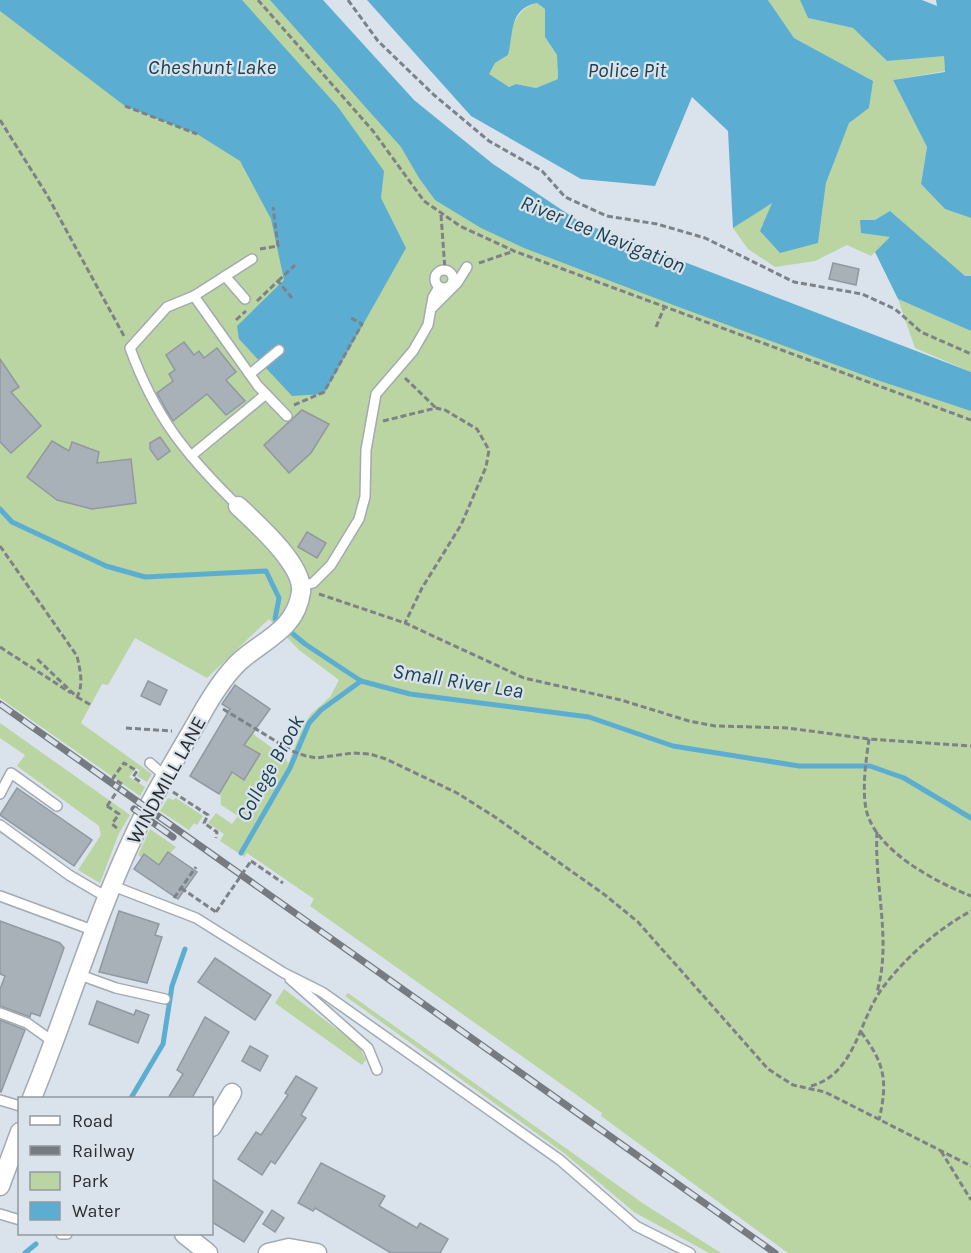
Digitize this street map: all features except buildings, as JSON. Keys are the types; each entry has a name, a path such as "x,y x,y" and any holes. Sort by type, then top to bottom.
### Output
{"street":[{"path":"238,506 282,551 298,575 301,588"},
{"name":"WINDMILL LANE","path":"32,1097 136,830 168,783 209,701 240,661 275,636 291,621 301,588"},
{"path":"213,1124 232,1093"},
{"path":"0,1185 18,1137"},
{"path":"186,1235 208,1253"},
{"path":"268,1253 289,1248 317,1253"}],"lane":[{"path":"238,506 191,456 161,418 144,387 130,348 167,307 194,296 252,259"},
{"path":"431,309 458,283 467,267"},
{"path":"301,588 313,583 331,565 359,519 368,481 366,450 376,394 413,351 428,325 439,287 435,277 445,270 453,274 453,283 445,289 439,287"},
{"path":"225,276 245,299"},
{"path":"194,296 250,374 284,413"},
{"path":"250,374 279,350"},
{"path":"191,456 266,394"},
{"path":"150,763 168,783"},
{"path":"0,794 11,773 57,806"},
{"path":"0,825 69,875 111,892 196,918 285,973 322,992 560,1161 636,1226 690,1253"},
{"path":"0,897 95,931"},
{"path":"285,973 368,1048 377,1070"},
{"path":"80,975 116,988 165,999"},
{"path":"0,1012 27,1023 55,1043"},
{"path":"0,1100 18,1105"},
{"path":"0,1214 18,1219"}],"path":[{"path":"258,0 373,131 424,201 441,215 476,235 514,251 971,420"},
{"path":"348,0 378,41 434,95 489,141 542,171 565,197 607,216 657,224 705,238 794,282 862,294 895,309 921,332 971,354"},
{"path":"125,106 197,134"},
{"path":"0,120 47,195 130,348"},
{"path":"273,207 278,246"},
{"path":"441,215 445,270"},
{"path":"467,267 514,251"},
{"path":"236,320 294,266"},
{"path":"278,281 292,298"},
{"path":"656,327 664,308"},
{"path":"284,413 324,392 362,324 351,318"},
{"path":"396,369 436,408 457,415 477,429 487,443 489,459 461,525 422,588 405,622"},
{"path":"369,424 436,408"},
{"path":"0,546 77,656 81,690 77,697"},
{"path":"301,588 338,598 405,622 524,678 621,700 689,721 715,726 788,728 869,739 971,746"},
{"path":"0,647 91,705"},
{"path":"36,658 77,697"},
{"path":"209,701 292,751 317,758 353,753 378,756 412,770 495,817 597,889 638,922 768,1069 793,1085 809,1086 971,1166"},
{"path":"126,728 163,732 179,730 199,718"},
{"path":"869,739 866,807 877,832 909,863 935,880 971,896"},
{"path":"121,830 112,824 119,814 107,806 122,784 113,778 124,763 137,771 133,777 148,787"},
{"path":"168,783 208,815 204,823 217,832 216,838"},
{"path":"809,1086 831,1078 841,1069 861,1032 876,997 885,954 876,867 877,832"},
{"path":"181,888 216,912 251,861 283,883"},
{"path":"174,899 196,867"},
{"path":"876,997 894,974 921,947 971,911"},
{"path":"861,1032 876,1052 886,1080 879,1120"},
{"path":"940,1149 971,1200"}],"green space":[{"path":"0,0 286,0 473,211 971,408 971,1253 788,1253 601,1116 602,1113 310,906 314,899 247,853 244,857 220,841 224,834 208,823 216,813 232,824 238,816 221,805 219,765 244,780 260,754 241,743 249,731 286,758 288,764 303,726 311,714 330,697 339,680 299,650 269,619 207,678 135,638 108,685 102,684 81,723 152,774 147,782 137,776 140,771 136,768 129,777 145,787 140,796 0,698"},
{"path":"768,0 800,0 808,18 853,28 887,61 944,55 945,71 893,80 927,147 921,184 945,209 971,218 971,276 965,276 891,237 871,256 847,245 815,261 775,267 748,249 733,228 773,202 818,243 826,183 849,122 869,108 872,81 794,38"},
{"path":"537,3 545,9 545,37 557,55 558,79 536,88 516,84 509,87 488,74 495,63 508,55 511,31 518,16 523,10"},
{"path":"898,299 971,331 971,372 915,348"},
{"path":"0,723 130,815 119,833 100,883 78,870 101,835 99,826 17,766 25,755 0,738"},
{"path":"168,798 173,800 176,798 203,816 197,825 194,823 189,830 160,811"},
{"path":"150,829 176,847 159,865 145,854 142,858 138,855"},
{"path":"284,989 359,1046 366,1060 362,1065 275,1003"},
{"path":"348,993 644,1204 721,1253 709,1253 634,1212 564,1153 345,996"}],"water":[{"name":"Cheshunt Lake","path":"0,0 242,0 338,107 384,171 381,198 406,248 324,394 292,396 239,339 237,326 284,280 271,219 240,161 197,134 125,106 0,11"},
{"name":"River Lee Navigation","path":"270,0 323,0 414,100 493,164 580,222 971,372 971,411 877,380 676,306 524,248 481,228 435,200 401,147"},
{"name":"Police Pit","path":"367,0 768,0 794,38 873,81 869,108 849,123 826,183 818,243 780,253 760,231 772,203 733,228 728,131 692,97 655,186 581,179 471,116","holes":["537,3 545,9 545,37 557,55 558,79 536,88 516,84 509,87 489,74 495,63 508,55 514,23 521,11"]},
{"path":"800,0 922,0 937,6 936,0 971,0 971,218 945,209 921,184 927,147 893,80 945,72 944,56 887,61 853,28 808,18"},
{"path":"890,211 965,276 971,276 971,331 898,299 875,252 890,237 861,233 860,220 875,220"}],"waterway":[{"name":"Small River Lea","path":"0,509 12,522 106,566 145,577 266,571 279,598 275,619 305,644 361,681 410,694 589,717 673,746 799,766 870,766 904,778 971,818"},
{"name":"College Brook","path":"241,853 290,768 309,723 321,710 361,681"},
{"name":"College Brook","path":"132,1097 163,1044 172,986 185,949"},
{"name":"College Brook","path":"25,1253 36,1244"}],"railway":[{"path":"0,704 775,1253"},
{"path":"134,809 173,837"}]}
